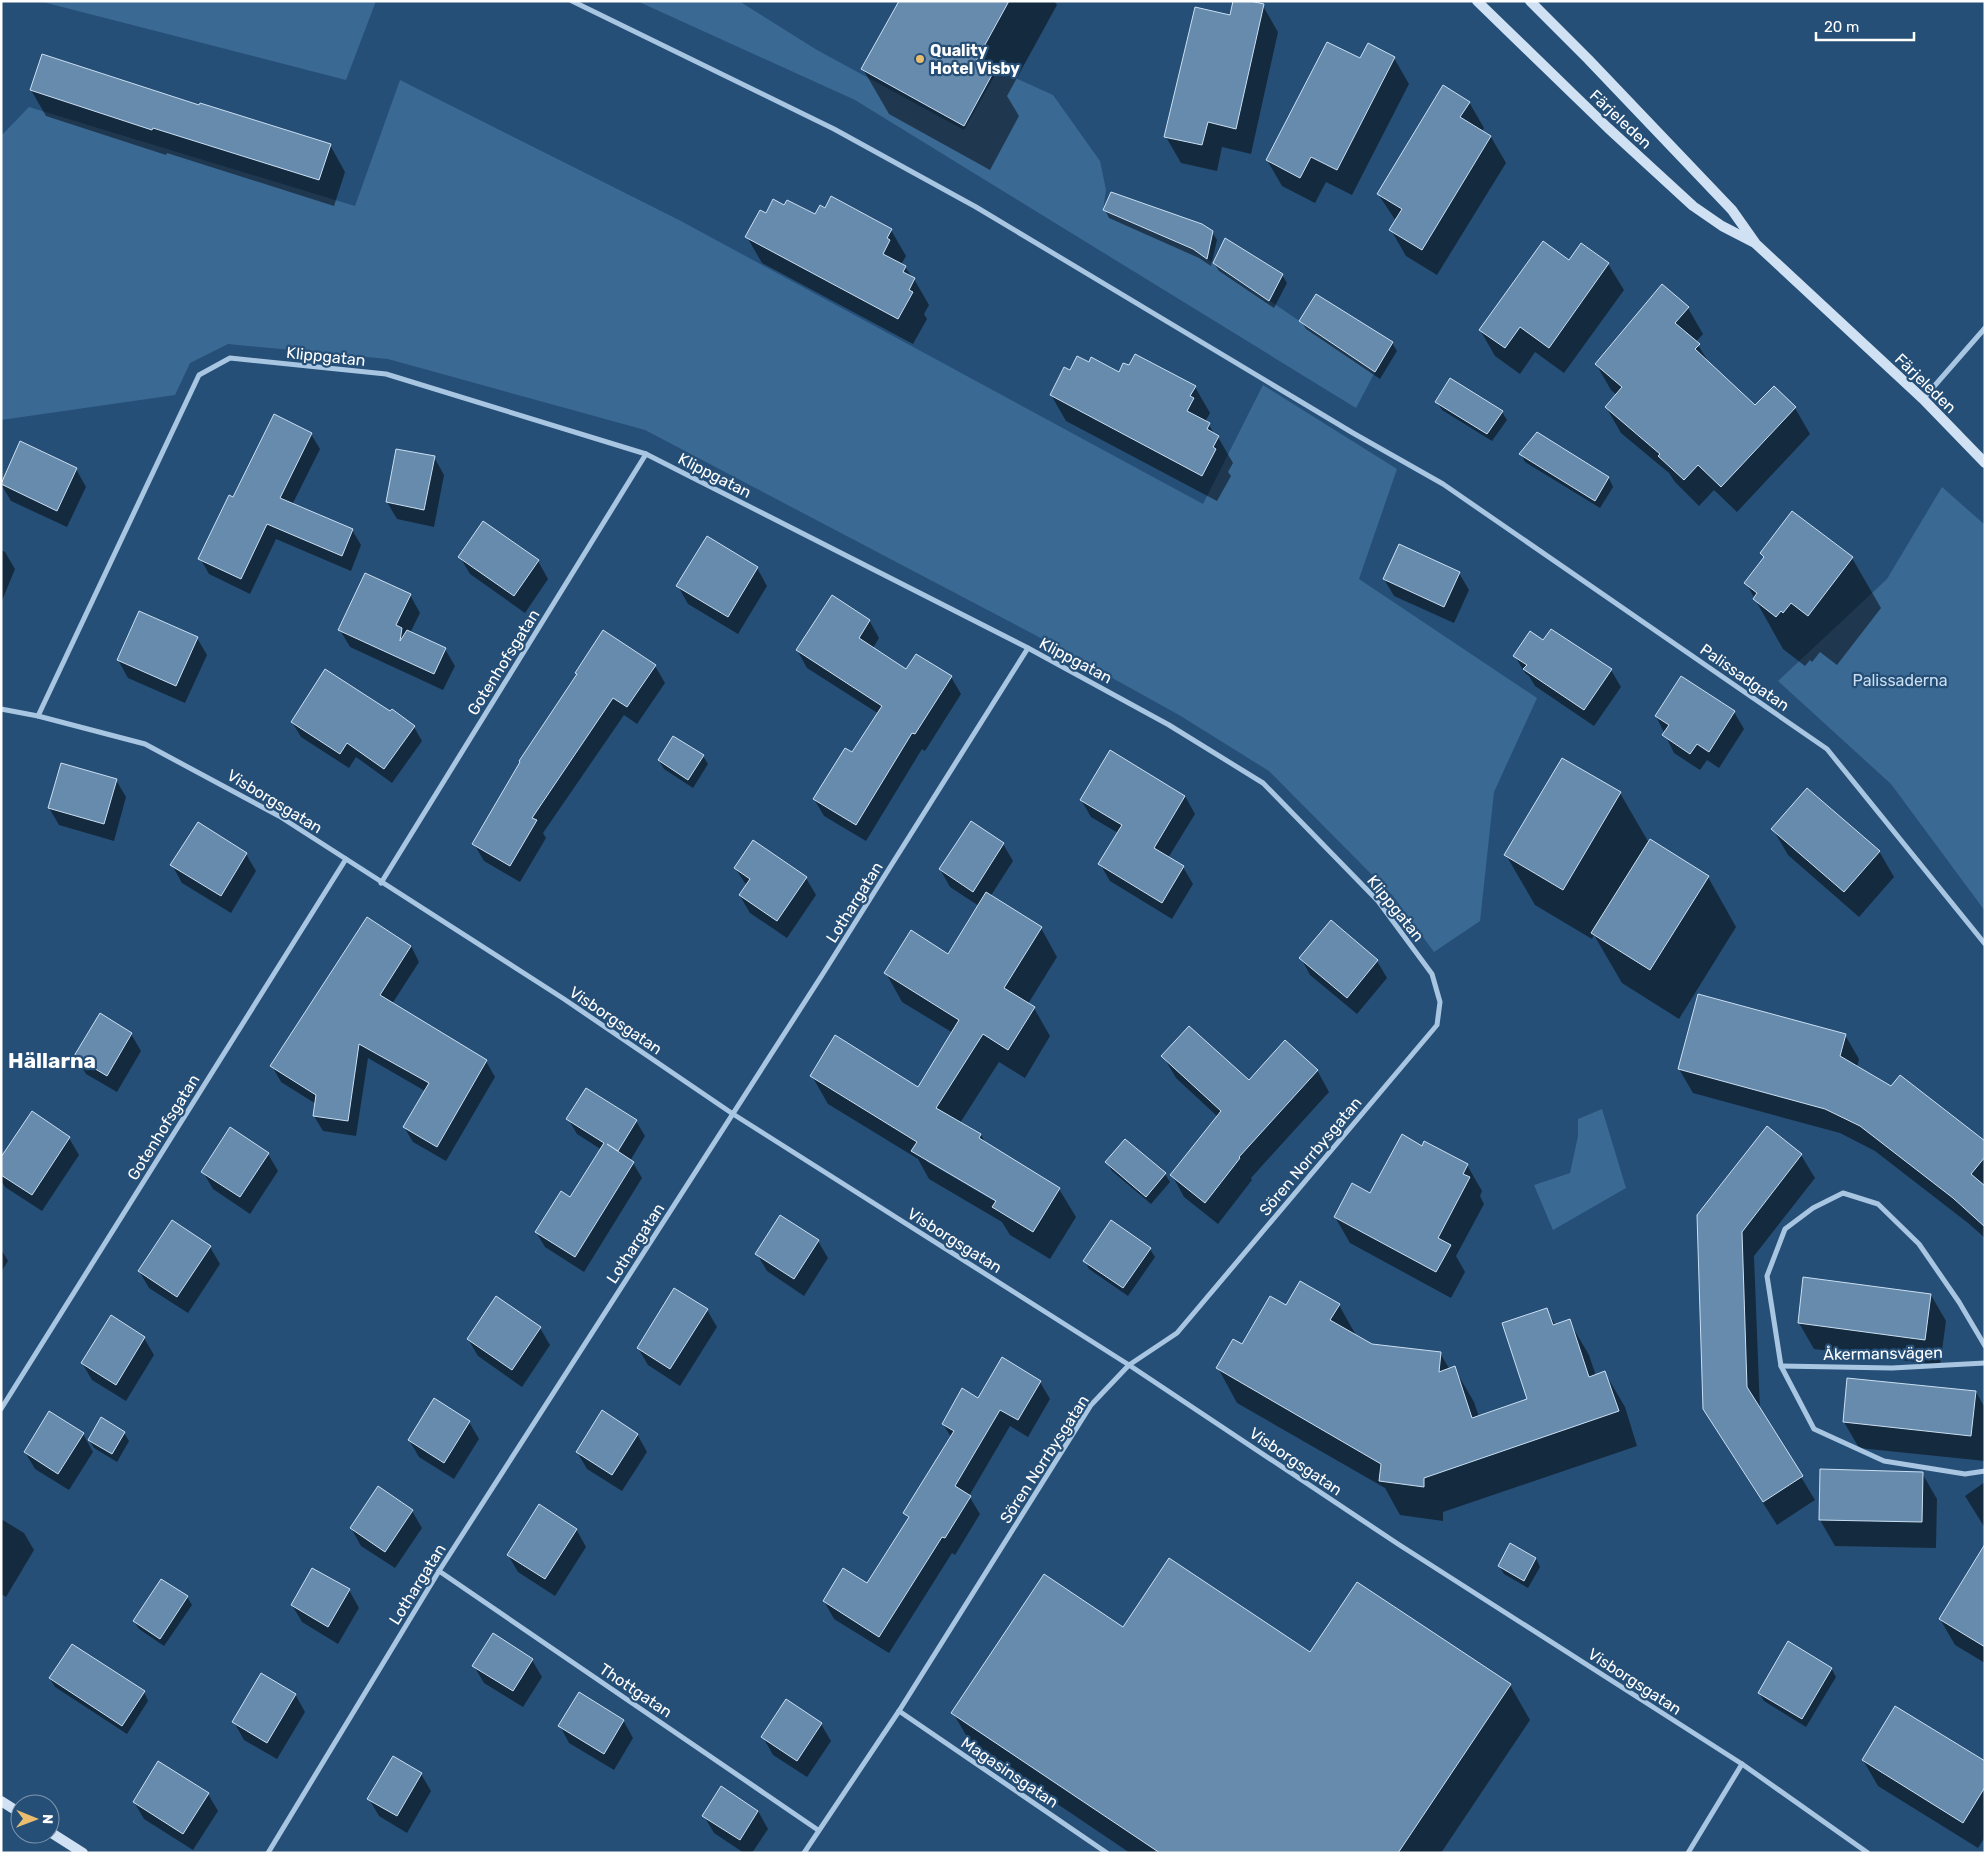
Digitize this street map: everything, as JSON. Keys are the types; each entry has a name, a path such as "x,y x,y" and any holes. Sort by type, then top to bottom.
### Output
{"street":[{"name":"Palissadgatan","path":"572,1 834,128 976,207 1353,433 1443,484 1827,749 1985,944"},
{"name":"Färjeleden","path":"1477,1 1608,128 1693,206 1722,226 1756,244"},
{"name":"Färjeleden","path":"1530,1 1732,210 1756,244 1923,399 1985,463"},
{"path":"1923,399 1985,328"},
{"name":"Klippgatan","path":"38,716 199,375 230,358 386,374 646,454 1028,648 1169,725 1263,783 1378,901 1432,974 1440,1002"},
{"name":"Gotenhofsgatan","path":"381,883 646,454"},
{"name":"Lothargatan","path":"268,1853 439,1572 733,1114 1028,648"},
{"name":"Visborgsgatan","path":"1,709 38,716 145,744 262,807 564,999 733,1114 1129,1365 1406,1549 1742,1764 1868,1853"},
{"name":"Gotenhofsgatan","path":"1,1409 346,859"},
{"name":"Sören Norrbysgatan","path":"804,1853 899,1711 1092,1405 1129,1365 1177,1333 1437,1025 1440,1002"},
{"path":"1985,1346 1959,1302 1919,1244 1878,1204 1843,1193 1813,1208 1785,1229 1767,1276 1781,1366 1814,1429 1884,1460 1965,1474 1985,1472"},
{"name":"Åkermansvägen","path":"1781,1366 1892,1368 1985,1363"},
{"name":"Thottgatan","path":"439,1572 818,1830"},
{"name":"Magasinsgatan","path":"899,1711 1107,1853"},
{"path":"1688,1853 1742,1764"},
{"path":"60,1838 83,1853"}],"green space":[{"path":"39,1 376,1 346,80"},
{"path":"637,1 739,1 817,50 964,130 998,70 1053,95 1100,161 1106,190 1103,210 1193,249 1375,372 1356,408 855,100"},
{"path":"400,80 679,220 1203,504 1263,385 1397,469 1359,579 1537,698 1494,792 1480,921 1434,952 1393,896 1269,771 1179,715 1035,635 645,430 388,359 228,344 190,363 175,395 1,420 1,133 3,134 29,107 355,206"},
{"name":"Palissaderna","path":"1942,487 1985,525 1985,911 1891,784 1778,681 1887,579"},
{"path":"1602,1109 1626,1188 1553,1230 1534,1185 1570,1173 1578,1136 1578,1119"}],"building":[{"name":"Quality Hotel Visby","path":"899,1 1009,1 976,61 994,71 964,126 861,69"},
{"path":"1233,1 1250,1 1264,4 1236,129 1208,122 1202,145 1164,137 1195,7 1230,15"},
{"path":"1327,42 1360,58 1368,43 1395,57 1337,170 1311,157 1300,178 1266,160"},
{"path":"42,54 199,105 200,103 331,144 319,180 153,128 152,130 30,90"},
{"path":"1443,85 1470,102 1460,117 1491,136 1422,250 1389,230 1402,209 1377,194"},
{"path":"1111,192 1202,224 1213,231 1207,259 1193,249 1103,210"},
{"path":"831,196 892,229 887,238 890,240 883,254 906,266 903,272 915,278 909,290 913,292 898,319 745,237 760,210 766,213 773,199 784,205 787,200 815,214 820,205 825,208"},
{"path":"1225,238 1283,274 1269,301 1213,263"},
{"path":"1543,241 1569,260 1581,243 1609,263 1549,348 1520,327 1505,348 1479,330"},
{"path":"1662,284 1689,307 1675,323 1700,344 1695,349 1755,405 1774,386 1796,407 1721,487 1698,465 1684,480 1658,456 1660,454 1605,407 1622,387 1595,364"},
{"path":"1316,294 1393,342 1375,372 1299,321"},
{"path":"1135,354 1196,386 1190,396 1194,398 1187,411 1210,423 1207,429 1219,436 1213,447 1216,449 1202,476 1050,395 1064,367 1070,370 1077,356 1089,362 1091,357 1119,372 1123,363 1129,365"},
{"path":"1450,378 1503,411 1487,434 1435,402"},
{"path":"274,414 312,433 280,498 353,529 342,556 267,524 241,579 198,559 229,495 233,497"},
{"path":"1537,432 1609,477 1595,501 1519,454"},
{"path":"20,441 77,468 57,511 1,484"},
{"path":"396,449 435,456 424,510 386,502"},
{"path":"1792,511 1853,557 1808,616 1791,603 1783,613 1781,611 1776,617 1753,599 1757,593 1744,583 1764,557 1760,553"},
{"path":"483,521 539,560 514,596 458,557"},
{"path":"707,536 758,567 728,617 676,586"},
{"path":"1399,544 1460,572 1444,607 1383,579"},
{"path":"365,573 411,594 396,625 402,628 400,641 407,630 446,648 434,674 338,630"},
{"path":"832,595 870,620 859,638 906,669 916,654 952,676 915,734 912,733 856,825 813,799 845,748 852,752 882,706 796,650"},
{"path":"139,611 198,637 176,686 117,660"},
{"path":"1551,629 1612,669 1584,710 1523,669 1527,665 1513,656 1530,631 1543,640"},
{"path":"603,630 656,665 627,707 613,698 532,818 537,820 510,866 472,844 519,761 577,674 575,673"},
{"path":"325,669 390,711 392,709 415,726 384,769 347,743 340,754 291,722"},
{"path":"1681,676 1735,711 1709,752 1697,744 1690,754 1662,735 1669,725 1655,716"},
{"path":"673,736 704,755 688,780 658,760"},
{"path":"1110,750 1185,796 1154,848 1184,866 1162,903 1098,864 1122,825 1080,800"},
{"path":"1562,758 1621,792 1563,890 1504,855"},
{"path":"61,763 117,779 104,824 48,808"},
{"path":"1807,788 1880,851 1844,892 1771,829"},
{"path":"971,821 1004,843 973,892 939,869"},
{"path":"198,822 247,853 221,896 170,865"},
{"path":"1650,839 1709,876 1650,970 1591,933"},
{"path":"753,840 807,877 777,921 739,895 750,879 734,868"},
{"path":"986,892 1042,927 1004,988 1035,1007 1008,1050 983,1034 936,1108 981,1134 979,1138 1060,1188 1033,1232 992,1207 996,1201 911,1151 917,1142 810,1076 835,1035 918,1087 959,1020 884,973 911,930 948,954"},
{"path":"367,917 411,946 380,995 487,1060 437,1147 403,1127 429,1083 359,1044 348,1121 313,1116 316,1095 270,1066"},
{"path":"1331,920 1378,960 1347,998 1299,958"},
{"path":"1698,994 1846,1034 1840,1056 1891,1086 1900,1075 1985,1141 1985,1157 1971,1174 1985,1186 1985,1227 1953,1198 1860,1126 1825,1109 1678,1069"},
{"path":"100,1013 132,1033 107,1076 74,1056"},
{"path":"1189,1026 1249,1080 1285,1040 1318,1070 1239,1157 1205,1203 1170,1175 1221,1111 1161,1056"},
{"path":"586,1088 637,1120 618,1151 607,1144 634,1162 575,1257 535,1232 561,1191 570,1197 604,1143 566,1119"},
{"path":"32,1111 70,1137 32,1195 1,1175 1,1157"},
{"path":"1767,1126 1802,1154 1742,1232 1747,1387 1803,1476 1763,1502 1703,1409 1697,1215"},
{"path":"230,1127 269,1153 240,1197 201,1172"},
{"path":"1402,1134 1422,1146 1424,1141 1468,1164 1463,1174 1470,1177 1438,1238 1451,1245 1436,1272 1334,1217 1352,1183 1370,1193"},
{"path":"1125,1139 1166,1173 1146,1197 1105,1162"},
{"path":"780,1215 819,1240 794,1279 755,1254"},
{"path":"172,1220 211,1246 177,1297 138,1271"},
{"path":"1111,1220 1151,1248 1123,1288 1083,1261"},
{"path":"1803,1277 1931,1294 1925,1340 1798,1323"},
{"path":"1300,1281 1340,1304 1330,1320 1372,1344 1441,1352 1439,1372 1455,1366 1472,1418 1527,1399 1502,1323 1547,1308 1553,1325 1570,1319 1589,1377 1605,1371 1619,1411 1424,1478 1424,1487 1379,1481 1381,1464 1216,1368 1233,1339 1242,1344 1270,1296 1286,1305"},
{"path":"674,1288 708,1309 670,1369 637,1348"},
{"path":"496,1296 541,1327 512,1370 467,1339"},
{"path":"111,1315 145,1337 116,1385 81,1363"},
{"path":"1002,1357 1041,1381 1018,1420 1000,1410 955,1486 971,1496 945,1538 942,1537 879,1637 823,1601 843,1568 867,1583 909,1517 903,1513 954,1431 942,1424 962,1388 978,1398"},
{"path":"1847,1378 1976,1391 1971,1436 1843,1422"},
{"path":"434,1398 470,1421 444,1463 408,1440"},
{"path":"602,1410 638,1434 612,1475 576,1452"},
{"path":"49,1411 84,1433 58,1474 24,1452"},
{"path":"101,1417 125,1432 112,1454 88,1440"},
{"path":"1820,1469 1923,1472 1922,1522 1819,1520"},
{"path":"378,1486 413,1510 385,1552 350,1528"},
{"path":"539,1504 577,1529 545,1579 507,1555"},
{"path":"1510,1543 1536,1558 1524,1581 1498,1566"},
{"path":"1985,1544 1985,1647 1939,1619"},
{"path":"1169,1558 1310,1652 1357,1582 1511,1684 1398,1853 1160,1853 951,1713 1044,1574 1123,1627"},
{"path":"312,1568 350,1589 328,1627 291,1605"},
{"path":"161,1579 188,1596 160,1639 133,1621"},
{"path":"493,1633 533,1659 513,1691 472,1666"},
{"path":"1788,1641 1832,1668 1802,1719 1758,1693"},
{"path":"72,1644 145,1691 122,1726 49,1678"},
{"path":"261,1673 296,1694 267,1743 232,1722"},
{"path":"579,1692 624,1720 604,1754 558,1726"},
{"path":"786,1699 822,1723 797,1761 761,1737"},
{"path":"1895,1706 1985,1761 1985,1787 1963,1823 1862,1760"},
{"path":"393,1756 422,1773 397,1816 367,1799"},
{"path":"158,1761 209,1793 183,1834 133,1802"},
{"path":"721,1786 758,1811 740,1840 702,1816"}],"place":[{"name":"Quality Hotel Visby","path":"920,59"}],"district":[{"name":"Hällarna","path":"52,1061"}]}
